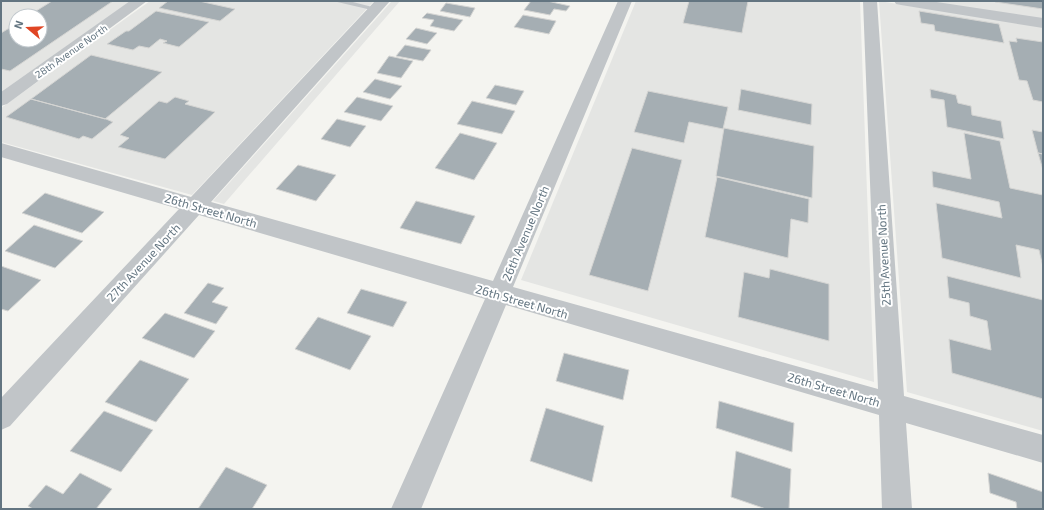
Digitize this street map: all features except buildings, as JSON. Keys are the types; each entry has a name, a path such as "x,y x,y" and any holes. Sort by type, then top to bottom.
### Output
{"street":[{"name":"28th Avenue North","path":"1,100 140,1"},
{"name":"26th Avenue North","path":"406,509 625,1"},
{"name":"25th Avenue North","path":"870,1 897,509"},
{"path":"901,1 1043,23"},
{"name":"27th Avenue North","path":"1,417 380,5"},
{"name":"26th Street North","path":"1,150 1043,449"}],"lane":[{"path":"337,1 380,5"}],"shaded area":[{"path":"1,1 131,1 1,92"},
{"path":"150,1 374,1 192,195 1,142 1,108"},
{"path":"392,1 400,1 224,204 213,201"},
{"path":"636,1 860,1 874,382 521,280"},
{"path":"879,1 1043,27 1043,431 907,392"},
{"path":"926,1 1043,1 1043,19"}]}
